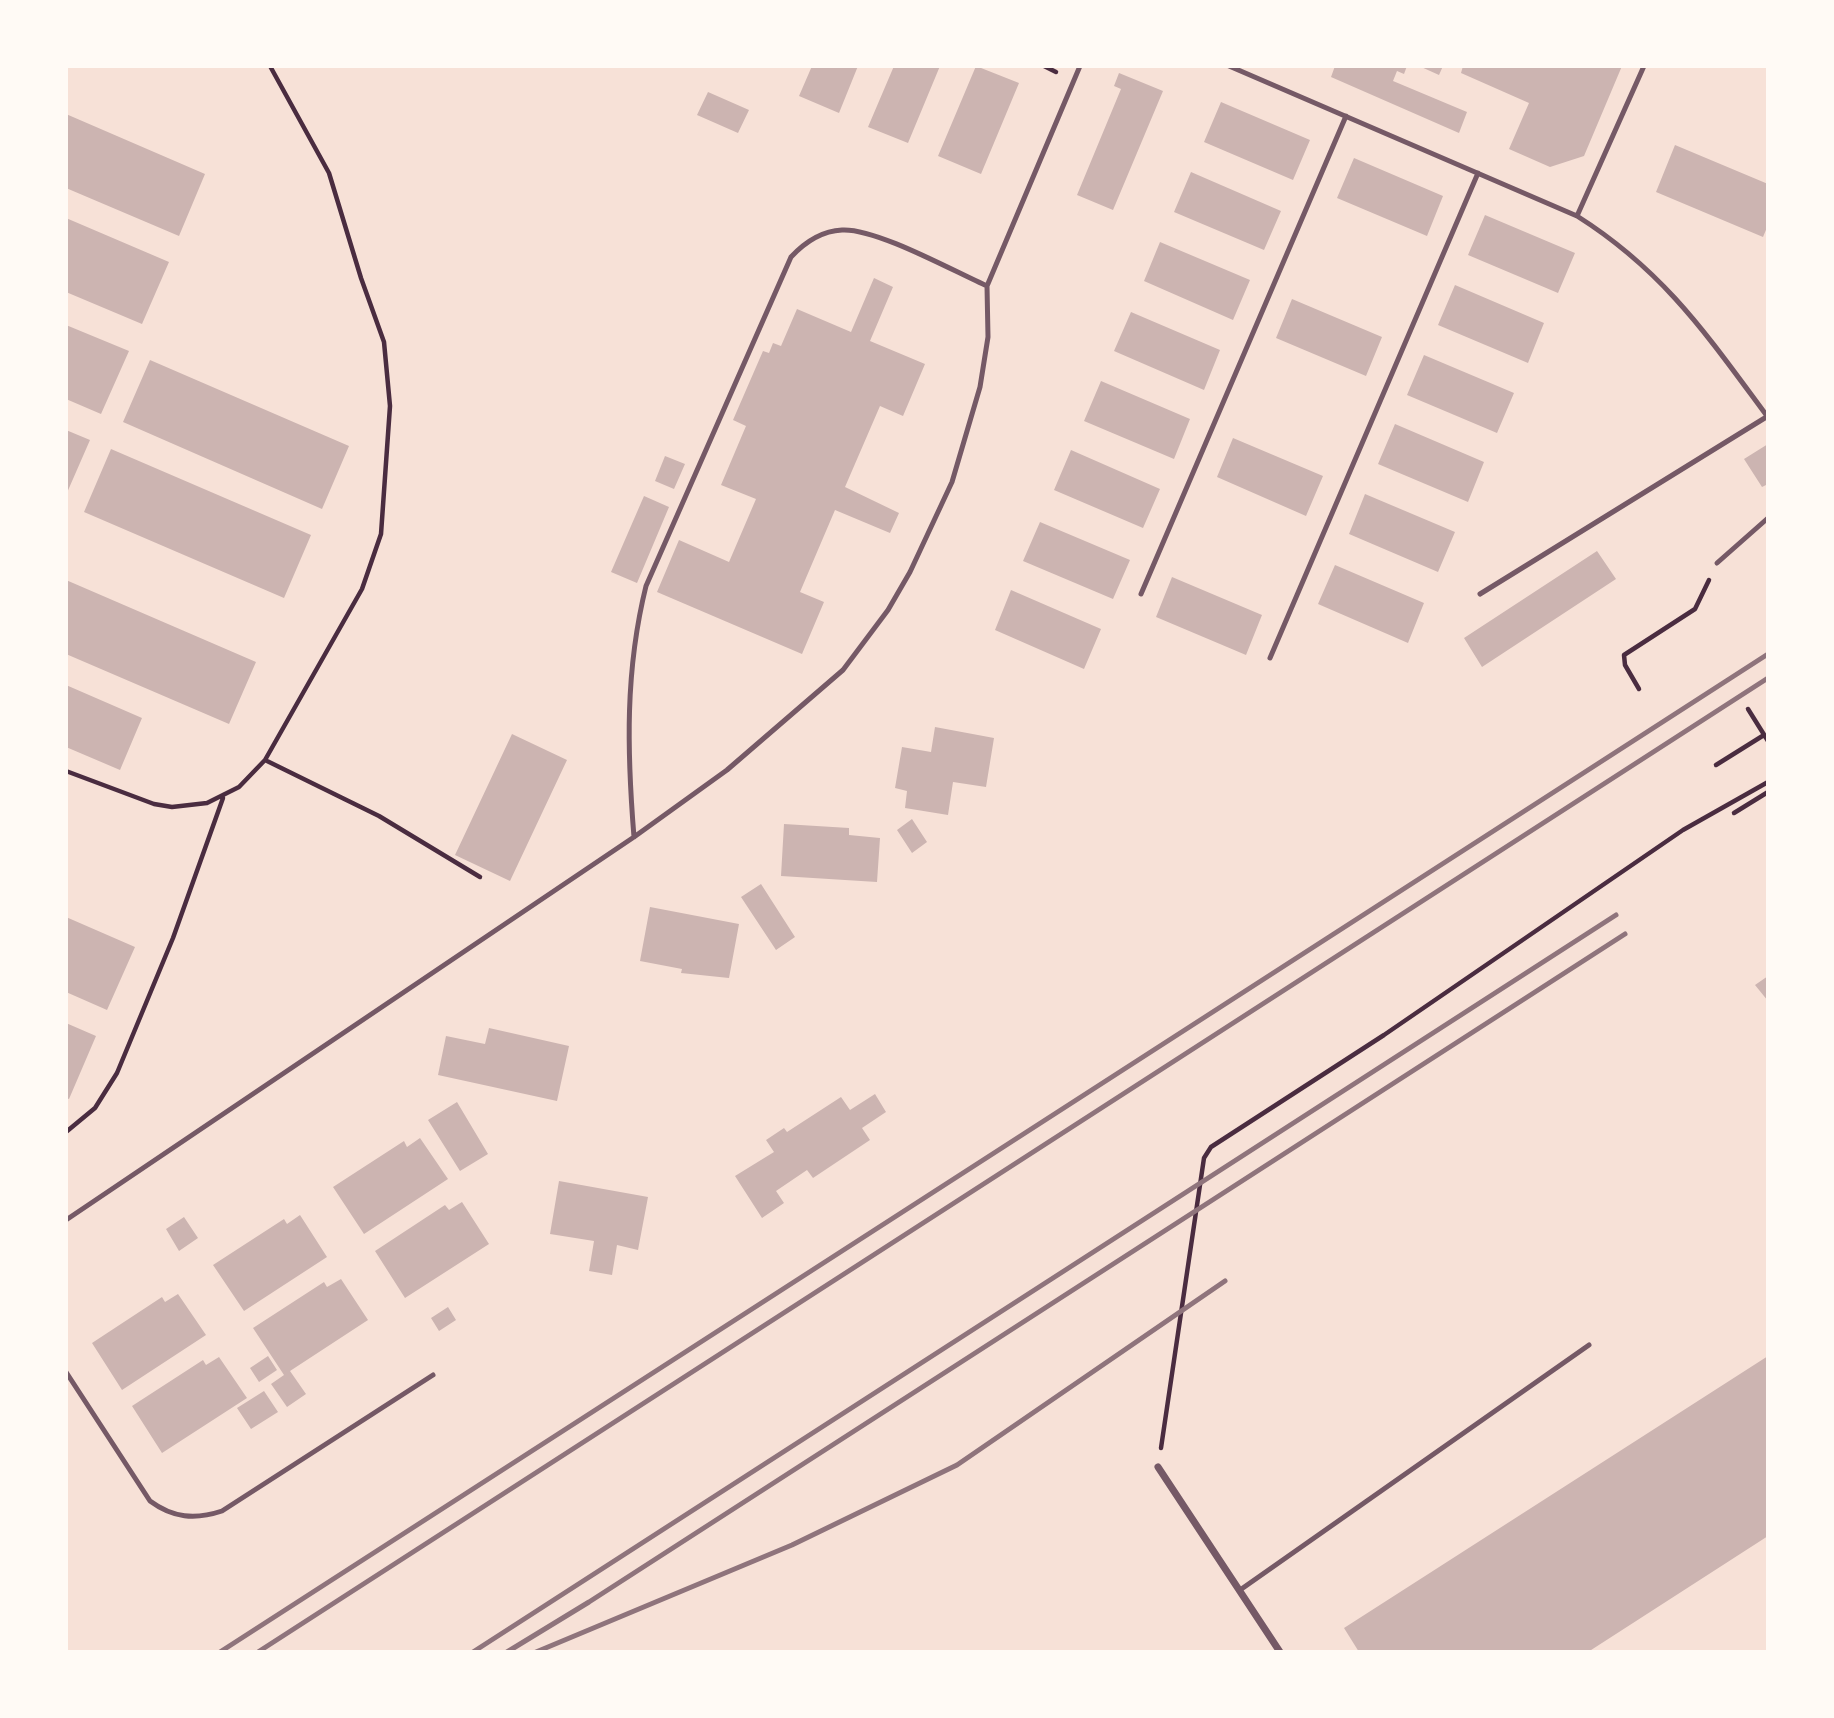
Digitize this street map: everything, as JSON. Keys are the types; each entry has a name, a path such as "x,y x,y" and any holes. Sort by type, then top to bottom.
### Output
{"street":[{"path":"1158,1467 1280,1651"}],"lane":[{"path":"66,1220 634,837 727,770 844,670 888,610 933,528 968,435 988,337 987,286 1080,66"},
{"path":"1229,66 1577,216 1627,250 1664,283 1689,310 1767,416 1480,593"},
{"path":"1577,216 1644,66"},
{"path":"1141,594 1346,116"},
{"path":"1270,658 1478,173"},
{"path":"634,837 627,712 633,643 646,586 791,257 814,237 828,232 855,231 987,286"},
{"path":"1717,564 1768,518"},
{"path":"1240,1590 1589,1345"},
{"path":"66,1372 150,1501 162,1510 191,1517 222,1510 433,1375"}],"path":[{"path":"66,771 163,805 190,807 223,797 254,775 362,589 381,534 390,405 384,342 329,173 270,66"},
{"path":"1639,689 1625,665 1624,654 1695,610 1717,564"},
{"path":"1716,765 1766,738 1748,709"},
{"path":"265,760 379,816 480,877"},
{"path":"1158,1467 1204,1158 1211,1147 1384,1035 1683,830 1768,782"},
{"path":"1734,813 1768,792"},
{"path":"66,1132 95,1108 117,1073 173,938 223,797"}],"building":[{"path":"812,66 858,66 839,113 799,96"},
{"path":"894,66 940,66 908,143 868,127"},
{"path":"976,66 1019,83 981,174 938,156"},
{"path":"1335,66 1407,66 1404,74 1397,71 1393,81 1467,112 1459,133 1331,77"},
{"path":"1419,66 1443,66 1439,75"},
{"path":"1463,66 1622,66 1584,156 1550,167 1509,149 1529,103 1461,73"},
{"path":"1119,73 1163,91 1113,210 1077,195 1121,89 1114,86"},
{"path":"708,92 749,110 738,133 697,115"},
{"path":"1221,102 1310,140 1293,180 1204,142"},
{"path":"66,114 205,174 179,236 66,188"},
{"path":"1675,145 1768,184 1768,225 1763,237 1656,192"},
{"path":"1354,158 1443,196 1427,236 1337,198"},
{"path":"1191,172 1281,211 1264,250 1174,212"},
{"path":"1485,215 1575,253 1558,293 1468,255"},
{"path":"66,218 169,262 142,324 66,292"},
{"path":"1160,242 1250,280 1233,320 1144,281"},
{"path":"874,278 893,287 870,341 925,364 903,416 880,406 845,487 899,513 890,533 835,510 800,592 824,602 802,654 657,592 679,540 729,562 756,499 721,485 746,426 733,420 763,351 769,353 773,343 781,346 797,309 851,332"},
{"path":"1455,285 1544,323 1528,363 1438,325"},
{"path":"1292,299 1382,337 1366,376 1276,338"},
{"path":"1131,312 1220,350 1204,390 1114,351"},
{"path":"66,325 129,351 101,414 66,399"},
{"path":"1424,355 1514,393 1497,433 1407,395"},
{"path":"150,360 349,446 322,509 123,422"},
{"path":"1101,381 1190,419 1174,459 1084,421"},
{"path":"1395,424 1484,462 1468,502 1378,464"},
{"path":"66,430 90,440 66,495"},
{"path":"1233,438 1323,476 1306,516 1217,477"},
{"path":"1768,444 1768,484 1762,487 1744,459"},
{"path":"111,449 311,535 284,598 84,512"},
{"path":"1071,450 1160,489 1143,528 1054,490"},
{"path":"665,456 685,464 674,489 655,481"},
{"path":"1365,494 1455,532 1438,572 1349,534"},
{"path":"644,496 669,507 637,583 611,572"},
{"path":"1040,522 1130,560 1113,599 1023,561"},
{"path":"1597,551 1616,579 1482,667 1464,638"},
{"path":"1335,565 1424,603 1408,643 1318,604"},
{"path":"1172,577 1262,615 1246,655 1156,617"},
{"path":"66,580 256,662 229,724 66,654"},
{"path":"1011,590 1101,629 1084,669 995,630"},
{"path":"66,685 142,718 120,770 66,747"},
{"path":"935,727 994,738 986,787 953,782 948,815 905,808 907,791 895,788 902,747 931,752"},
{"path":"512,734 567,760 510,881 455,855"},
{"path":"912,819 927,842 912,853 897,830"},
{"path":"784,824 849,828 849,835 880,838 877,882 781,876"},
{"path":"761,884 795,937 776,950 741,897"},
{"path":"650,907 739,924 729,978 681,973 682,969 640,961"},
{"path":"66,917 135,947 107,1010 66,992"},
{"path":"1768,976 1768,1001 1755,985"},
{"path":"66,1023 96,1036 69,1099 66,1098"},
{"path":"489,1028 569,1046 557,1101 438,1075 446,1036 485,1044"},
{"path":"875,1094 886,1112 862,1128 870,1140 813,1178 807,1170 776,1191 784,1203 762,1218 735,1176 774,1152 766,1140 784,1128 787,1132 841,1097 850,1110"},
{"path":"457,1102 488,1154 460,1171 428,1120"},
{"path":"420,1138 448,1179 364,1234 333,1187 404,1141 407,1147"},
{"path":"559,1181 648,1197 638,1250 617,1245 612,1275 589,1271 594,1241 550,1234"},
{"path":"462,1202 489,1244 405,1298 375,1251 445,1205 449,1210"},
{"path":"300,1215 327,1257 244,1311 213,1265 284,1219 287,1224"},
{"path":"184,1217 198,1238 179,1251 166,1229"},
{"path":"341,1279 368,1320 290,1371 306,1394 287,1407 271,1384 284,1375 253,1328 324,1282 327,1287"},
{"path":"178,1294 206,1335 122,1390 92,1343 162,1297 165,1302"},
{"path":"448,1307 456,1320 439,1331 431,1318"},
{"path":"268,1356 277,1370 259,1382 250,1368"},
{"path":"1768,1356 1768,1536 1588,1652 1359,1652 1344,1628"},
{"path":"219,1357 247,1398 162,1453 132,1406 203,1360 206,1365"},
{"path":"264,1391 278,1412 251,1429 237,1408"}],"railway":[{"path":"220,1652 1768,654"},
{"path":"258,1652 1768,678"},
{"path":"473,1652 1616,915"},
{"path":"507,1652 589,1602 1625,934"},
{"path":"536,1652 792,1545 957,1465 1225,1281"}]}
